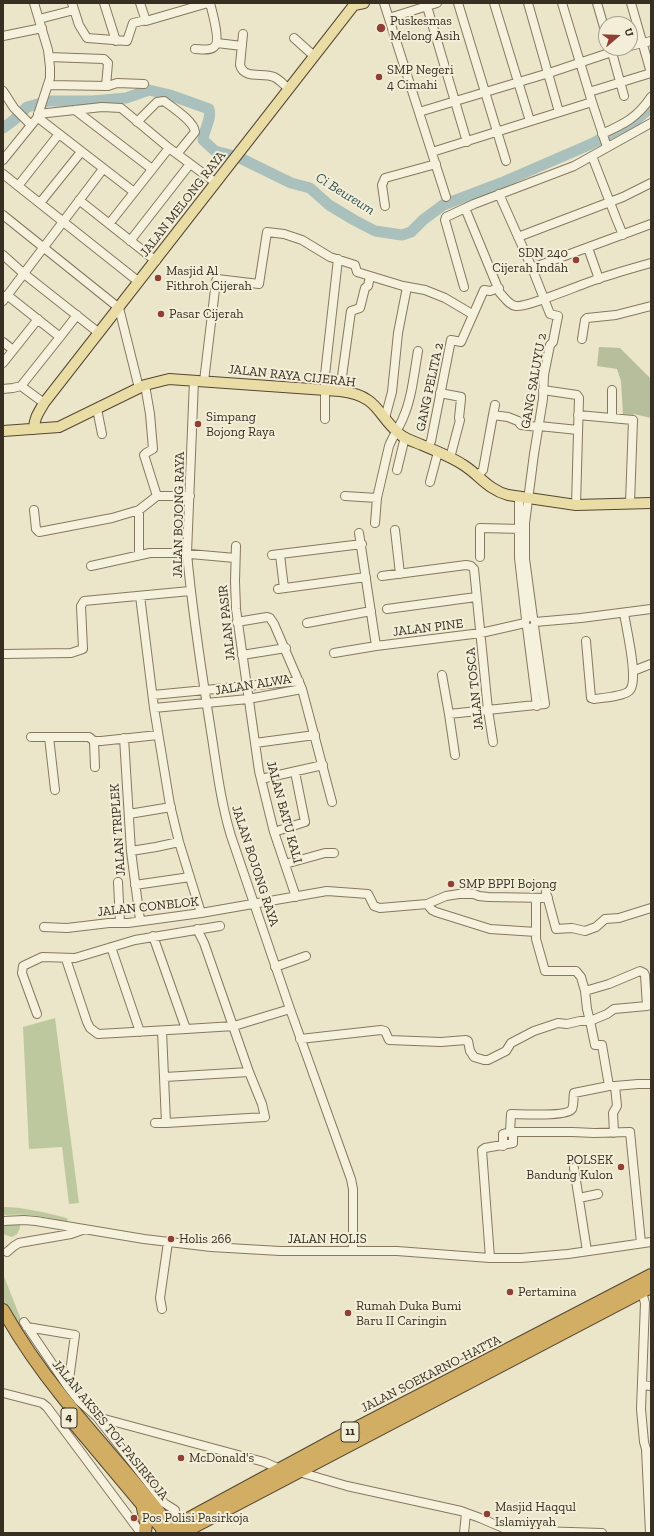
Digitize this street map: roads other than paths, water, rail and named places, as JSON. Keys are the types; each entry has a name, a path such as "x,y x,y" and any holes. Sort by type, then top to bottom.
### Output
{"highway":[{"name":"JALAN SOEKARNO-HATTA","path":"205,1515 299,1472 607,1304 651,1275"},
{"name":"JALAN SOEKARNO-HATTA","path":"607,1304 647,1289"},
{"name":"JALAN AKSES TOL PASIRKOJA","path":"3,1310 15,1332 61,1395 141,1489 169,1529"},
{"name":"JALAN AKSES TOL PASIRKOJA","path":"3,1324 50,1394 143,1507 169,1529"},
{"name":"JALAN SOEKARNO-HATTA","path":"182,1533 205,1515 280,1469 502,1360"},
{"path":"143,1507 146,1523 145,1533"},
{"path":"169,1529 187,1517 205,1515"},
{"path":"196,1533 205,1515"}],"main road":[{"name":"JALAN MELONG RAYA","path":"34,429 34,422 44,403 314,56 357,4"},
{"name":"JALAN RAYA CIJERAH","path":"3,431 59,427 142,386 169,378 352,392 368,399 401,434 466,466 498,492 576,505 651,503"}],"street":[{"path":"3,160 31,125 39,111 48,85 50,67 49,57 34,3"},
{"path":"104,3 116,41"},
{"path":"140,3 146,20"},
{"path":"176,3 179,12"},
{"path":"39,19 73,6 79,24 87,38 126,42 133,23 146,20 148,21 209,3 216,25 217,43 211,49 195,49"},
{"path":"384,3 446,197"},
{"path":"389,18 426,4 437,3"},
{"path":"458,3 506,161"},
{"path":"494,3 530,121"},
{"path":"528,3 559,112"},
{"path":"562,3 588,92 606,146"},
{"path":"597,3 601,16"},
{"path":"588,92 651,73 647,42 630,3"},
{"path":"426,4 467,142"},
{"path":"3,36 42,28"},
{"path":"243,34 240,65 242,70 245,73 274,77 289,89"},
{"path":"294,38 314,56"},
{"path":"217,43 242,46"},
{"path":"419,112 549,73 598,55"},
{"path":"613,56 624,96"},
{"path":"49,57 104,59 108,63 108,86"},
{"path":"48,85 108,86 117,83 144,84"},
{"path":"3,91 14,108 31,125"},
{"path":"602,135 627,123 640,111 651,97"},
{"path":"137,122 157,102 160,101 164,101 189,120 193,125 194,132 177,154"},
{"path":"432,152 592,102"},
{"path":"39,111 75,110 102,107 121,108 168,148 216,183"},
{"path":"75,110 152,169"},
{"path":"39,111 41,120 102,169 134,192"},
{"path":"464,287 444,220 449,214 567,168 592,156 606,146 651,123"},
{"path":"18,186 59,134"},
{"path":"108,224 168,148"},
{"path":"40,203 81,152"},
{"path":"592,156 623,235"},
{"path":"130,241 190,164"},
{"path":"384,206 382,185 385,178 436,164"},
{"path":"60,337 38,319 5,298 102,169"},
{"path":"3,174 139,282"},
{"path":"518,237 623,197 651,183"},
{"path":"499,194 544,299"},
{"path":"79,200 156,261"},
{"path":"465,208 498,288 505,299 516,306 521,306 544,299 599,279 651,263"},
{"path":"3,215 119,308 150,414 153,449 144,455 158,496"},
{"path":"532,268 651,224"},
{"name":"JALAN BOJONG RAYA","path":"338,259 302,240 284,234 267,232 259,284 216,280 199,380 187,553 190,591 204,690 224,813 275,967 352,1183 353,1251"},
{"path":"588,248 599,279"},
{"path":"3,255 99,333"},
{"path":"325,419 325,375 338,259 355,265 357,272 407,287 425,290 445,298 472,314"},
{"path":"340,391 351,311 360,308 370,276"},
{"path":"386,418 392,392 398,333 407,287"},
{"name":"GANG PELITA 2","path":"430,482 440,393 451,340 461,342 472,314 484,290 490,291 498,288"},
{"name":"GANG SALUYU 2","path":"488,710 545,704 538,680 519,558 524,497 538,427 544,375 558,316 550,314 544,299"},
{"path":"582,339 585,320 587,318 616,315 651,306"},
{"path":"3,389 21,386 77,315"},
{"path":"3,363 38,319"},
{"path":"3,342 13,350"},
{"path":"396,470 404,417 418,351"},
{"path":"21,386 44,403"},
{"path":"543,390 577,395 579,398 576,505"},
{"path":"612,390 612,418"},
{"path":"440,393 460,397 461,399 460,420 450,458"},
{"path":"477,476 483,470 496,405"},
{"path":"97,409 102,434"},
{"path":"493,415 508,417 518,421 521,425 578,430"},
{"path":"578,415 633,420 630,503"},
{"path":"375,523 376,498 389,446 392,438 401,434"},
{"path":"34,510 36,529 39,532 112,518 139,510 158,496 190,496"},
{"path":"345,496 376,498"},
{"path":"139,510 139,555"},
{"path":"480,557 480,528 522,530"},
{"path":"382,576 400,574 395,530"},
{"path":"359,533 362,544 376,646"},
{"path":"362,544 276,555 281,589 366,577"},
{"name":"JALAN PASIR","path":"236,546 235,581 237,622 246,686"},
{"path":"91,566 150,553 187,553 235,558"},
{"name":"JALAN TOSCA","path":"400,574 466,565 471,566 474,569 488,710 493,742"},
{"path":"3,654 71,653 80,651 84,646 82,603 84,601 190,591"},
{"path":"140,596 152,695 171,807 179,842 201,913"},
{"path":"387,609 476,597"},
{"name":"JALAN PINE","path":"334,653 376,646 481,633 530,622 581,618 651,609"},
{"path":"308,623 371,611"},
{"path":"586,641 591,698 594,699 626,694 633,684 634,671 624,613"},
{"path":"237,622 267,617 270,618 274,624 286,648 302,689 332,802"},
{"path":"242,655 286,648"},
{"path":"634,671 651,664"},
{"path":"442,675 455,756"},
{"name":"JALAN ALWA","path":"152,695 299,680"},
{"name":"JALAN BATU KALI","path":"246,686 261,779 274,832 296,897"},
{"name":"JALAN ALWA","path":"154,708 248,699 302,689"},
{"path":"449,714 488,710"},
{"path":"31,737 89,737 94,741 158,735"},
{"path":"255,743 315,735"},
{"path":"50,737 55,790"},
{"name":"JALAN TRIPLEK","path":"124,738 131,851 140,920"},
{"path":"94,741 95,767"},
{"path":"261,779 323,765"},
{"path":"274,832 306,822 295,772"},
{"path":"129,814 171,807"},
{"path":"131,851 179,842"},
{"path":"285,864 324,853 334,853"},
{"path":"135,885 190,877"},
{"path":"118,882 120,923"},
{"name":"JALAN CONBLOK","path":"44,927 66,928 201,913 327,891 368,894 374,906 380,908 427,904"},
{"path":"536,932 490,929 436,912 427,904 446,896 459,894 474,894 488,897 536,898 547,895 556,928 572,928 580,931 590,930 605,919 619,918 651,908"},
{"path":"536,898 536,939 543,970 546,972 576,971 581,977 595,1045 602,1045 612,1086 616,1106 613,1112 614,1132"},
{"path":"37,1014 22,972 23,966 42,957 66,959 82,957 111,946 153,936 220,926"},
{"path":"155,1123 265,1117 262,1104 249,1072 204,943 197,929"},
{"path":"153,936 186,1029"},
{"path":"111,946 140,1032"},
{"path":"275,967 306,956"},
{"path":"66,959 87,1022 98,1034 234,1026 290,1009"},
{"path":"300,1039 381,1030 385,1031 389,1040 441,1042 467,1040 472,1055 477,1059 484,1060 492,1059 506,1051 511,1043 534,1031 558,1022 567,1024 580,1021 590,1021 608,1014 614,1009 649,1005 645,975 640,971 609,984 585,991"},
{"path":"162,1031 166,1123"},
{"path":"165,1077 249,1072"},
{"path":"490,1258 482,1150 485,1148 513,1143 511,1114 560,1114 569,1111 572,1108 573,1096 575,1092 612,1086 651,1084"},
{"path":"512,1133 630,1133 641,1243"},
{"path":"574,1168 587,1251"},
{"path":"579,1198 598,1194"},
{"name":"JALAN HOLIS","path":"3,1222 36,1220 168,1242 211,1247 273,1250 397,1251 490,1258 538,1257 651,1242"},
{"path":"7,1252 19,1243 71,1234 85,1229"},
{"path":"162,1309 160,1298 168,1242"},
{"path":"647,1289 645,1303 647,1347 642,1385 641,1409 647,1442 646,1449 650,1533"},
{"path":"68,1387 75,1335 26,1324 68,1387 79,1401 97,1417 164,1503 175,1510 169,1529"},
{"path":"642,1385 651,1386"},
{"path":"3,1394 42,1403 47,1406 140,1533"},
{"path":"97,1417 264,1462 280,1469"},
{"path":"299,1472 347,1486 466,1513 508,1531 602,1533"},
{"path":"464,1533 466,1513"}],"waterway":[{"name":"Ci Beureum","path":"3,128 14,120 27,107 49,101 93,101 126,98 149,90 170,95 209,109 209,120 203,140 215,151 238,157 291,183 310,188 329,205 375,231 402,235 411,232 423,220 443,205 501,183 591,144 636,120 651,107"}],"place":[{"name":"Puskesmas Melong Asih","path":"381,28"},
{"name":"SMP Negeri 4 Cimahi","path":"379,77"},
{"name":"SDN 240 Cijerah Indah","path":"576,260"},
{"name":"Masjid Al Fithroh Cijerah","path":"158,278"},
{"name":"Pasar Cijerah","path":"161,314"},
{"name":"Simpang Bojong Raya","path":"198,424"},
{"name":"SMP BPPI Bojong","path":"451,884"},
{"name":"POLSEK Bandung Kulon","path":"621,1167"},
{"name":"Holis 266","path":"171,1239"},
{"name":"Pertamina","path":"510,1292"},
{"name":"Rumah Duka Bumi Baru II Caringin","path":"348,1313"},
{"name":"McDonald's","path":"181,1458"},
{"name":"Masjid Haqqul Islamiyyah","path":"487,1514"},
{"name":"Pos Polisi Pasirkoja","path":"134,1518"}]}
